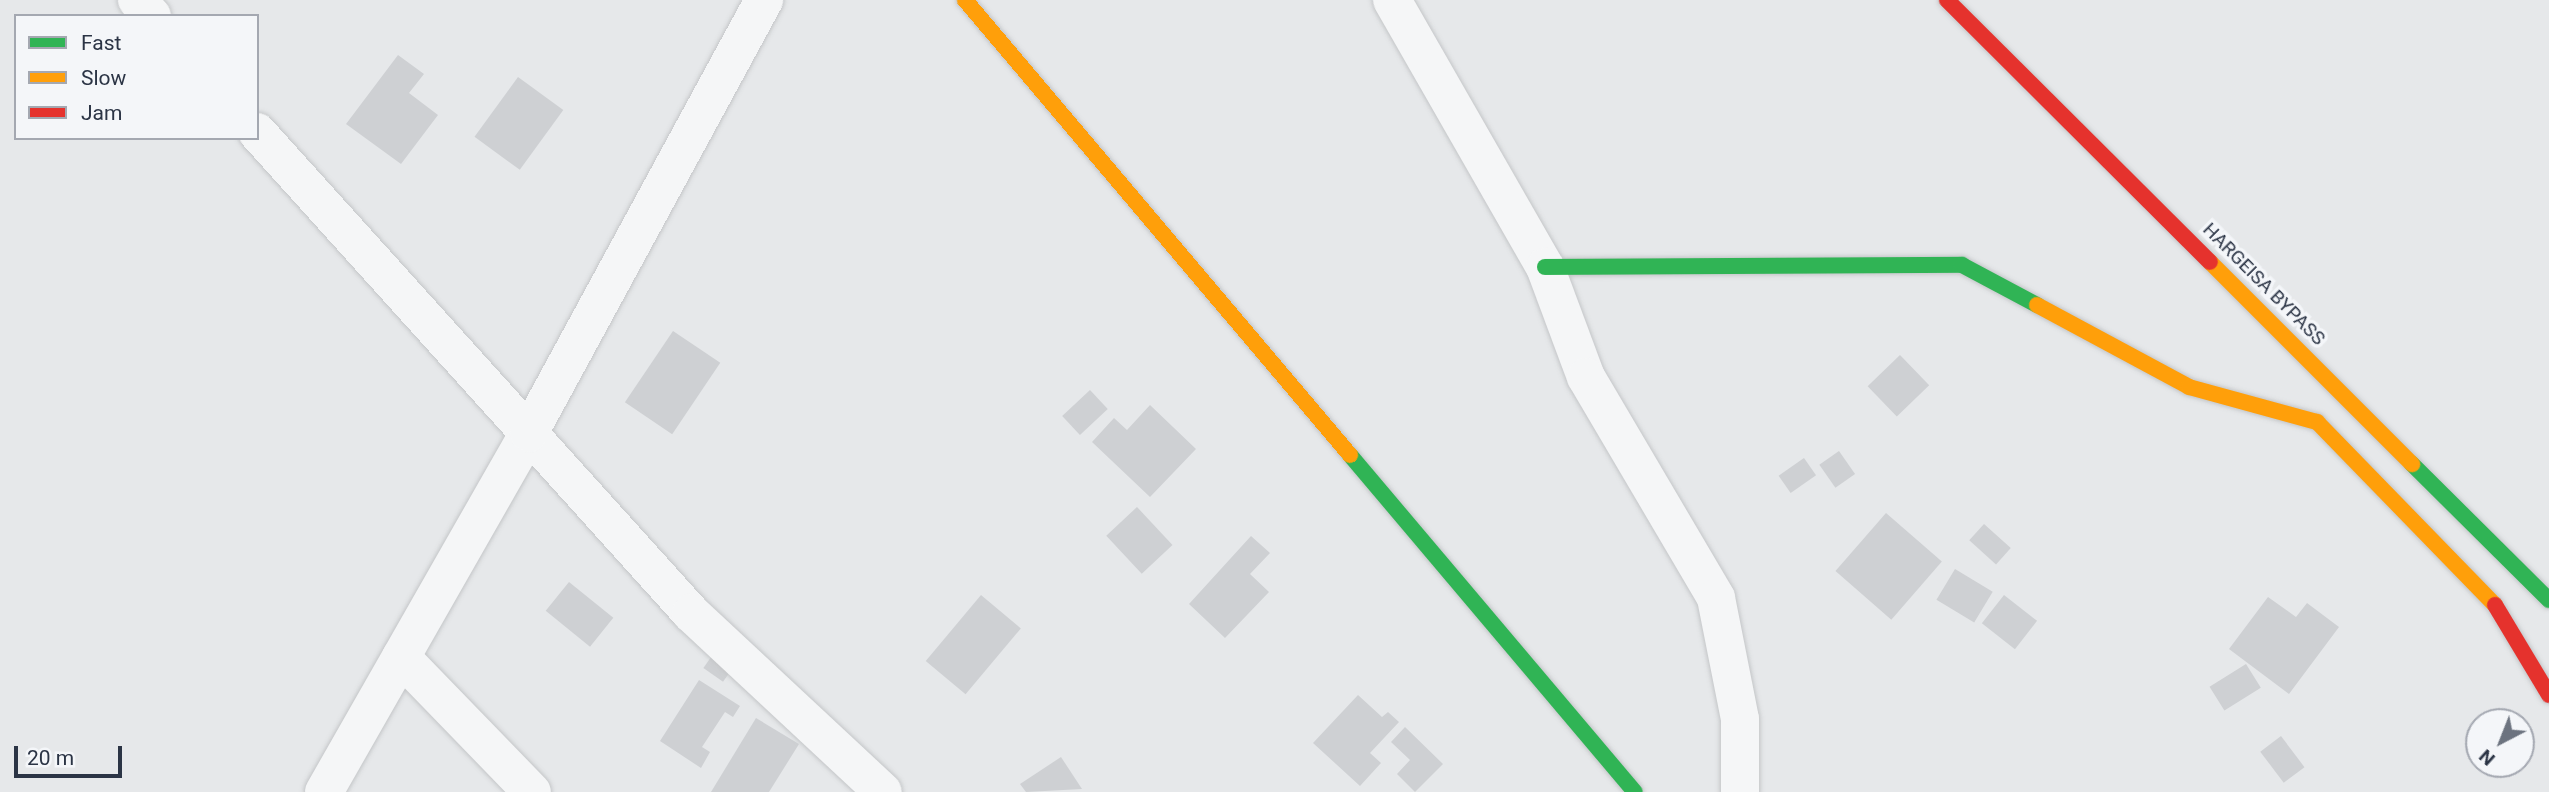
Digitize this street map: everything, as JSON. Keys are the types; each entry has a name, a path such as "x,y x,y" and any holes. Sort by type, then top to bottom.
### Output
{"main road":[{"path":"965,0 1635,792"},
{"name":"HARGEISA BYPASS","path":"1947,0 2549,600"},
{"path":"1545,267 1962,265 2189,387 2317,422 2498,607 2549,695"}],"street":[{"path":"138,0 150,14"},
{"path":"324,792 529,433 764,0"},
{"path":"1392,0 1545,267 1586,377 1716,598 1740,719 1740,792"},
{"path":"259,134 691,613 883,792"},
{"path":"401,657 533,792"}],"building":[{"path":"398,55 424,74 409,93 438,115 401,164 346,124"},
{"path":"518,77 563,110 520,170 475,137"},
{"path":"673,331 720,363 672,434 625,402"},
{"path":"1900,355 1929,385 1897,416 1868,386"},
{"path":"1090,390 1108,409 1080,435 1062,416"},
{"path":"1150,405 1196,449 1150,497 1092,442 1114,418 1127,430"},
{"path":"1839,451 1855,474 1835,488 1819,465"},
{"path":"1804,458 1816,475 1791,493 1779,476"},
{"path":"1137,507 1172,545 1142,574 1106,536"},
{"path":"1886,513 1942,562 1891,620 1835,571"},
{"path":"1984,524 2011,548 1996,564 1969,540"},
{"path":"1251,536 1270,553 1250,574 1269,592 1225,638 1189,604"},
{"path":"1955,569 1993,592 1974,623 1936,600"},
{"path":"569,582 613,618 590,647 546,611"},
{"path":"981,595 1021,628 966,694 926,661"},
{"path":"2004,595 2037,621 2015,649 1982,623"},
{"path":"2268,597 2296,617 2307,603 2339,627 2289,694 2229,649"},
{"path":"716,650 736,664 723,682 703,668"},
{"path":"2246,664 2261,688 2224,711 2210,687"},
{"path":"699,680 740,706 733,717 725,712 702,747 710,752 701,768 660,741"},
{"path":"1358,695 1382,717 1388,712 1399,722 1370,753 1381,763 1360,786 1313,743"},
{"path":"756,718 799,744 769,792 711,792"},
{"path":"1405,727 1443,764 1415,792 1397,774 1410,760 1391,742"},
{"path":"2281,736 2304,767 2284,783 2260,752"},
{"path":"1061,757 1082,789 1026,792 1020,784"}],"traffic: fast":[{"path":"1545,267 1962,265 2037,305"},
{"path":"1350,455 1635,792"},
{"path":"2412,464 2549,600"}],"traffic: slow":[{"path":"965,0 1350,455"},
{"path":"2210,262 2412,464"},
{"path":"2037,305 2189,387 2317,422 2495,605"}],"traffic: jam":[{"path":"1947,0 2210,262"},
{"path":"2495,605 2549,695"}]}
